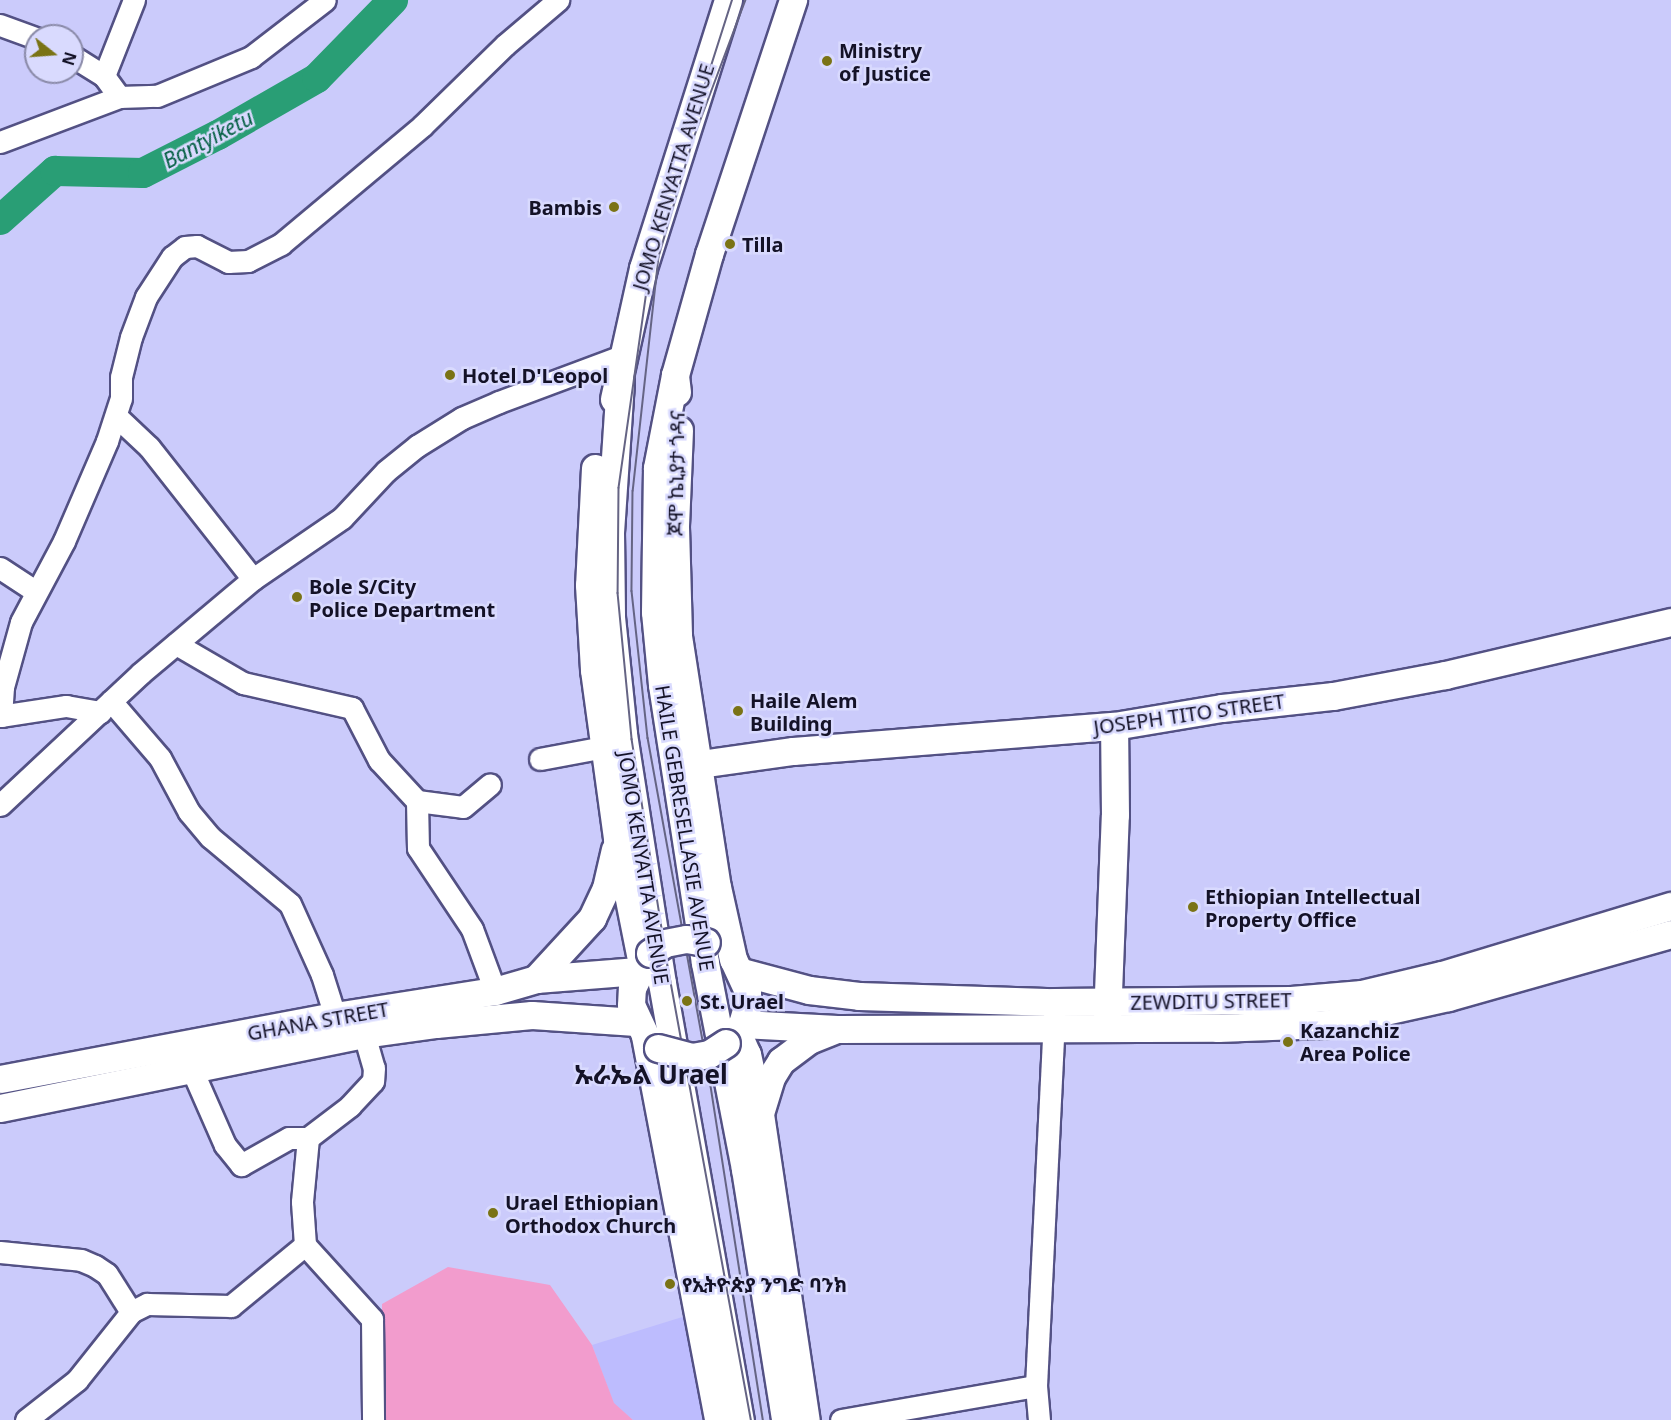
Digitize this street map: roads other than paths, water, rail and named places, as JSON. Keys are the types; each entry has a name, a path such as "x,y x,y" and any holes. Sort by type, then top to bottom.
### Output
{"main road":[{"name":"JOMO KENYATTA AVENUE","path":"728,0 644,268 620,382 610,532 611,617 623,734 659,964 740,1420"},
{"name":"ጆሞ ኬኒያታ ጎዳና","path":"738,966 717,887 700,764 678,636 675,527 679,426 675,375 710,254 793,0"},
{"name":"HAILE GEBRESELLASIE AVENUE","path":"675,375 662,429 656,498 655,612 662,685 705,963 745,1169 785,1420"},
{"path":"620,382 600,437 590,525 591,627 617,839 643,963"},
{"name":"JOSEPH TITO STREET","path":"700,764 793,751 1114,726 1222,708 1333,696 1434,677 1671,622"},
{"path":"1107,1014 1115,815 1114,726"},
{"path":"536,979 592,918 606,888 617,839"},
{"name":"ZEWDITU STREET","path":"735,1033 837,1029 1054,1014 1107,1014 1362,994 1524,952 1671,906"},
{"name":"ZEWDITU STREET","path":"1107,1014 1218,1028 1327,1024 1448,997 1671,934"},
{"path":"646,1036 692,1057 709,1053 735,1033 747,1007 738,966 706,942 687,939 665,943 643,963 632,988 646,1036 718,1420"},
{"name":"GHANA STREET","path":"0,1079 335,1016 495,991 536,979 643,963"},
{"name":"ZEWDITU STREET","path":"738,966 827,994 1054,1014"},
{"name":"GHANA STREET","path":"0,1108 364,1034 532,1015 646,1036"},
{"path":"760,1114 771,1077 781,1061 809,1040 837,1029"},
{"path":"735,1033 747,1054 760,1114 806,1420"}],"street":[{"path":"104,76 134,0"},
{"path":"0,142 119,97 157,96 179,90 251,57 325,0"},
{"path":"335,1016 322,975 290,904 210,837 189,812 160,758 105,707 66,706 0,716 12,655 34,591 64,542 116,416 131,337 147,297 172,257 185,247 197,246 228,262 248,261 281,244 422,126 505,45 558,0"},
{"path":"0,25 24,34"},
{"path":"84,64 104,76 119,97"},
{"path":"0,805 176,644 253,579 334,525 386,471 435,434 517,394 625,355"},
{"path":"116,416 149,447 253,579"},
{"path":"0,568 34,591"},
{"path":"176,644 243,683 352,708 379,760 417,801 463,807 490,784"},
{"path":"540,759 604,747"},
{"path":"417,801 418,848 472,929 495,991"},
{"path":"1039,1420 1036,1386 1054,1014"},
{"path":"192,1070 225,1144 241,1165 289,1138 308,1138 350,1106 373,1081 374,1068 364,1034"},
{"path":"308,1138 302,1179 305,1245 372,1319 373,1420"},
{"path":"26,1420 76,1380 131,1312 147,1304 231,1306 305,1245"},
{"path":"0,1252 81,1260 95,1266 107,1275 131,1312"},
{"path":"841,1420 1036,1386"}],"waterway":[{"name":"Bantyiketu","path":"0,220 55,171 143,173 218,135 317,78 393,0"}],"tram line":[{"path":"703,91 732,0"},
{"path":"746,0 694,138 659,257 633,491 632,591 648,738 708,1067 763,1420"},
{"path":"653,249 619,488 618,593 632,739 668,966 751,1420"}],"place":[{"name":"Ministry of Justice","path":"827,61"},
{"name":"Bambis","path":"614,207"},
{"name":"Tilla","path":"730,244"},
{"name":"Hotel D'Leopol","path":"450,375"},
{"name":"Bole S/City Police Department","path":"297,597"},
{"name":"Haile Alem Building","path":"738,711"},
{"name":"Ethiopian Intellectual Property Office","path":"1193,907"},
{"name":"St. Urael","path":"687,1001"},
{"name":"Kazanchiz Area Police","path":"1288,1042"},
{"name":"Urael Ethiopian Orthodox Church","path":"493,1213"},
{"name":"የኢትዮጵያ ንግድ ባንክ","path":"670,1284"}],"district":[{"name":"ኡራኤል Urael","path":"651,1075"}]}
